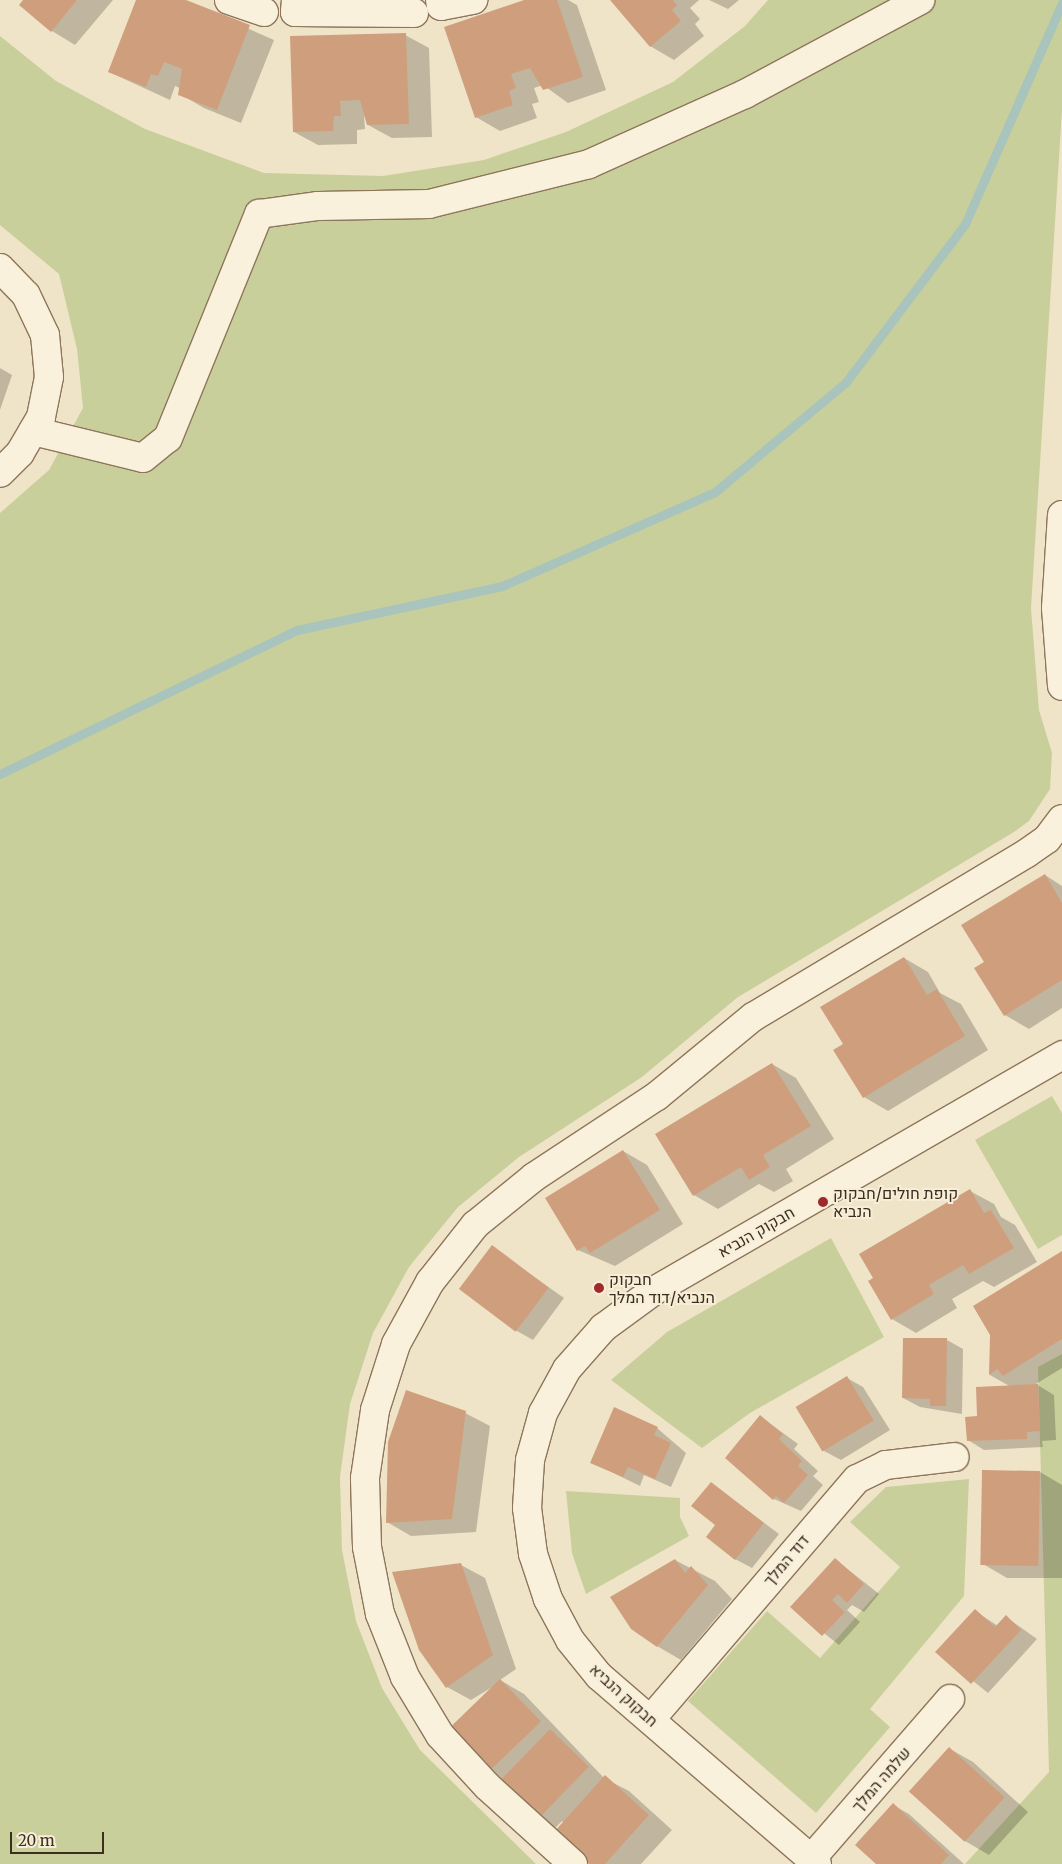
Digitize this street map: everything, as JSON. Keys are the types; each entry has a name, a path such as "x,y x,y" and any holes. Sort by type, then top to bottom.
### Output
{"street":[{"path":"229,0 264,12"},
{"path":"296,0 295,12 414,13"},
{"path":"440,0 441,6 473,0"},
{"path":"26,442 142,458 168,438 259,214 318,206 429,204 589,164 745,94 920,0"},
{"path":"0,268 26,295 45,335 49,377 26,442 0,473"},
{"path":"1062,515 1056,608 1062,686"},
{"path":"573,1864 487,1786 440,1735 405,1677 380,1614 367,1547 365,1478 374,1410 396,1344 430,1282 475,1225 534,1177 657,1096 752,1017 1027,853 1047,839 1062,819"},
{"name":"חבקוק הנביא","path":"814,1862 651,1719 599,1676 570,1640 548,1599 534,1554 527,1508 530,1460 543,1414 567,1369 603,1328 652,1292 1060,1060"},
{"name":"דוד המלך","path":"651,1719 857,1479 886,1465 955,1457"},
{"name":"שלמה המלך","path":"814,1862 950,1699"}],"green space":[{"path":"768,0 1062,0 1062,110 1031,608 1039,710 1052,753 1050,789 1029,821 1014,832 738,997 642,1077 519,1157 458,1207 409,1267 373,1333 350,1404 340,1477 342,1550 356,1621 382,1688 420,1750 536,1864 0,1864 0,513 49,470 83,408 77,349 59,274 0,225 0,36 56,81 145,129 264,173 383,176 484,160 566,132 673,82 745,26"},
{"path":"1052,1096 1062,1113 1062,1235 1038,1249 975,1140"},
{"path":"831,1238 884,1337 750,1413 702,1448 611,1380 667,1332"},
{"path":"1062,1354 1062,1864 965,1864 1049,1772 1038,1367"},
{"path":"969,1479 964,1596 870,1709 890,1727 816,1813 688,1701 767,1611 820,1658 900,1567 850,1522 886,1487"},
{"path":"566,1491 680,1498 680,1517 689,1536 586,1594 572,1553"}],"building":[{"path":"23,0 77,0 51,32 19,5"},
{"path":"136,0 186,0 250,25 217,110 178,95 182,69 164,62 158,76 151,74 146,87 108,72"},
{"path":"524,0 557,0 583,77 543,90 530,68 511,74 516,88 509,91 513,105 475,118 444,27"},
{"path":"610,0 673,0 677,5 672,10 681,21 650,47"},
{"path":"406,33 409,124 367,125 360,100 340,101 341,116 334,116 333,131 293,132 290,36"},
{"path":"1045,874 1062,903 1062,980 1004,1016 974,968 984,962 961,925"},
{"path":"904,957 927,995 937,989 965,1036 863,1098 833,1050 843,1044 820,1007"},
{"path":"772,1063 811,1126 763,1155 770,1167 749,1180 741,1167 693,1196 655,1134"},
{"path":"623,1150 660,1210 590,1253 585,1246 577,1251 545,1198"},
{"path":"970,1189 984,1213 991,1210 1014,1248 969,1274 963,1265 929,1285 934,1294 891,1320 868,1281 873,1278 859,1254"},
{"path":"492,1245 549,1288 516,1332 459,1289"},
{"path":"1062,1251 1062,1339 1003,1376 997,1369 989,1375 990,1335 973,1306"},
{"path":"903,1338 947,1338 946,1406 930,1406 930,1399 902,1398"},
{"path":"847,1376 874,1421 822,1451 796,1407"},
{"path":"1038,1384 1040,1431 1027,1432 1027,1439 967,1441 965,1417 977,1416 976,1387"},
{"path":"406,1390 466,1411 452,1519 386,1523 388,1442"},
{"path":"614,1407 658,1427 654,1435 671,1443 655,1479 628,1467 623,1477 590,1463"},
{"path":"760,1415 783,1434 779,1439 802,1461 798,1466 808,1475 784,1503 776,1496 773,1500 725,1458"},
{"path":"982,1470 1040,1471 1038,1566 980,1565"},
{"path":"711,1482 764,1523 735,1560 706,1537 715,1525 691,1506"},
{"path":"835,1558 864,1584 847,1603 838,1594 832,1600 845,1612 822,1636 790,1607"},
{"path":"675,1559 685,1573 691,1566 708,1585 657,1647 631,1629 610,1597"},
{"path":"461,1563 493,1655 446,1688 419,1650 392,1572"},
{"path":"975,1609 995,1627 1006,1615 1021,1630 971,1684 935,1652"},
{"path":"500,1679 541,1721 488,1773 447,1730"},
{"path":"550,1729 589,1767 537,1820 499,1782"},
{"path":"949,1747 1005,1797 965,1842 909,1792"},
{"path":"605,1775 649,1815 605,1864 589,1864 554,1832"},
{"path":"893,1803 949,1855 941,1864 876,1864 855,1845"}],"waterway":[{"path":"0,774 297,630 502,586 715,492 846,382 965,224 1062,3"}],"place":[{"name":"קופת חולים/חבקוק הנביא","path":"823,1202"},
{"name":"חבקוק הנביא/דוד המלך","path":"599,1288"}]}
